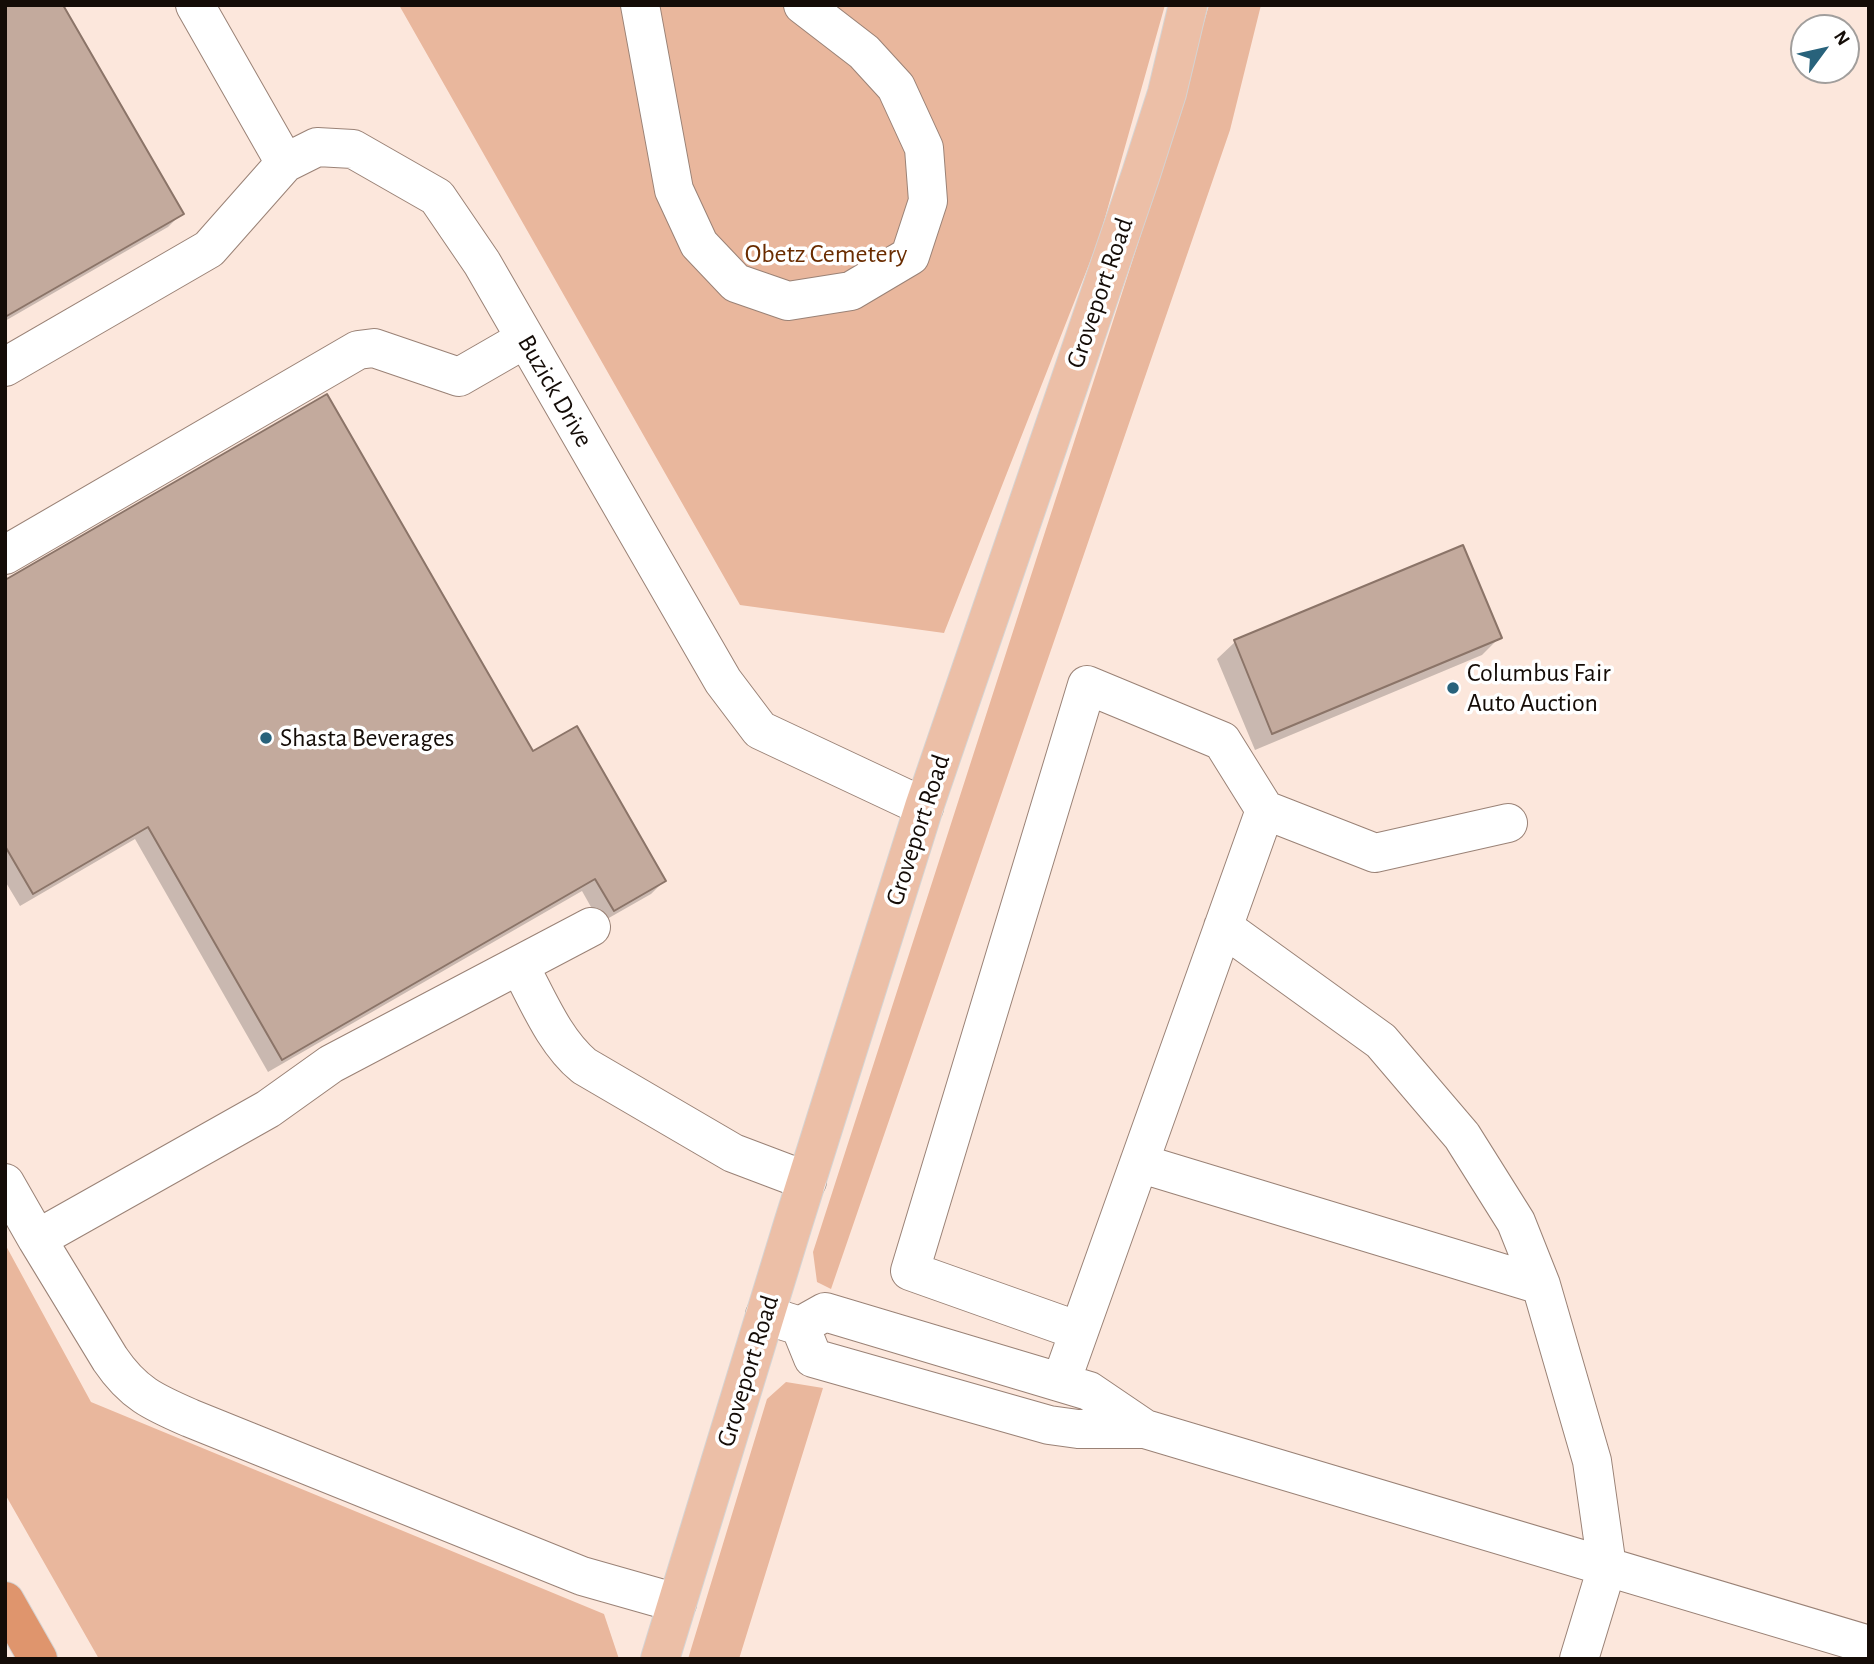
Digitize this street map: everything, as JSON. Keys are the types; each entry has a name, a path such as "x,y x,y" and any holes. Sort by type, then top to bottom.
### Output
{"highway":[{"path":"5,1601 38,1659"}],"main road":[{"name":"Groveport Road","path":"660,1659 677,1603 782,1320 807,1181 924,807 1141,174 1167,93 1188,5"}],"lane":[{"path":"5,367 209,249 285,163 195,5"},
{"path":"640,5 674,190 699,244 736,283 788,302 851,291 910,256 928,201 924,148 896,87 864,52 803,5"},
{"name":"Buzick Drive","path":"285,163 317,148 353,149 437,197 482,263 723,681 760,730 924,807"},
{"path":"5,555 358,350 374,348 459,377 525,339"},
{"path":"1079,1331 910,1271 1087,685 1222,740 1265,810 1375,853 1508,823"},
{"path":"1061,1382 1265,810"},
{"path":"37,1239 268,1109 331,1064 591,927"},
{"path":"1223,927 1381,1041 1462,1136 1516,1222 1541,1285 1592,1461 1606,1567 1579,1659"},
{"path":"519,965 558,1036 572,1056 584,1066 733,1153 807,1181"},
{"path":"1139,1163 1541,1285"},
{"path":"5,1183 93,1332 123,1378 136,1391 190,1418 582,1576 677,1603"},
{"path":"1145,1429 1089,1391 978,1357 825,1312 782,1320 813,1358 1049,1425 1078,1429 1145,1429 1869,1645"},
{"path":"967,1402 978,1357"}],"green space":[{"name":"Obetz Cemetery","path":"399,5 1165,5 1099,239 944,633 740,605"},
{"path":"1209,5 1261,5 1230,130 831,1289 817,1282 813,1252 1152,200"},
{"path":"5,1244 91,1402 604,1614 619,1659 99,1659 5,1494"},
{"path":"786,1382 823,1388 739,1659 688,1659 767,1399"}],"building":[{"path":"5,5 63,5 184,214 5,317"},
{"name":"Shasta Beverages","path":"327,394 533,751 577,726 666,881 614,911 595,879 282,1060 148,827 33,894 5,846 5,580"},
{"path":"1463,545 1502,638 1272,734 1234,640"}],"place":[{"name":"Columbus Fair Auto Auction","path":"1453,688"},
{"name":"Shasta Beverages","path":"266,738"}]}
